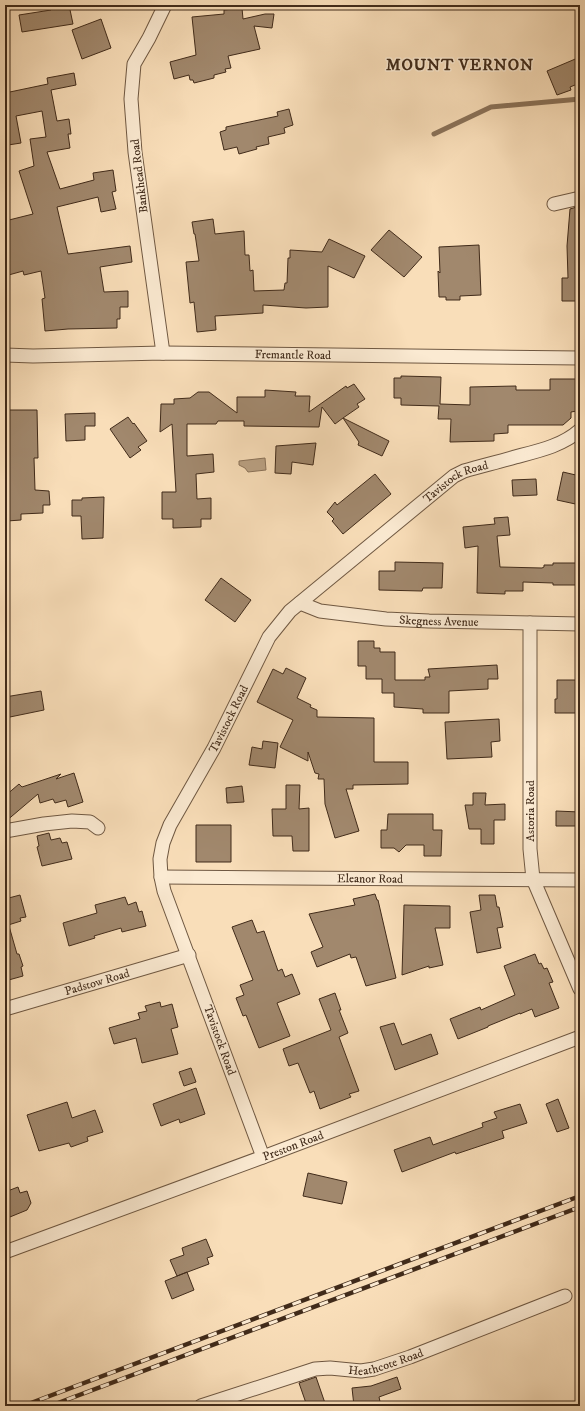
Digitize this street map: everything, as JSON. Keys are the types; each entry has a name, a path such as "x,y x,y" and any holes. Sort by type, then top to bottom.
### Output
{"street":[{"name":"Bankhead Road","path":"162,353 135,152 131,99 134,64 165,5"},
{"path":"554,204 580,198"},
{"name":"Fremantle Road","path":"5,354 33,356 162,353 580,358"},
{"name":"Tavistock Road","path":"263,1157 164,891 161,877 160,859 163,843 170,825 214,748 269,637 290,611 454,476 464,471 543,450 559,444 580,430"},
{"name":"Skegness Avenue","path":"300,603 320,611 386,619 580,624"},
{"name":"Astoria Road","path":"530,623 530,849 533,879 580,989"},
{"path":"5,831 72,821 90,822 98,828"},
{"name":"Eleanor Road","path":"161,877 580,880"},
{"name":"Padstow Road","path":"5,1009 189,956"},
{"name":"Preston Road","path":"5,1252 263,1157 580,1037"},
{"name":"Heathcote Road","path":"201,1406 316,1369 330,1368 361,1371 374,1369 410,1357 565,1296"}],"shaded area":[{"path":"265,458 266,470 248,472 245,468 239,465 239,461"}],"building":[{"path":"69,5 73,24 22,32 19,15 51,10"},
{"path":"242,8 243,19 265,14 274,14 272,28 254,26 260,49 228,56 231,68 225,69 226,72 214,75 214,78 194,83 193,80 190,80 189,75 174,79 170,62 196,55 192,17 224,14 224,10"},
{"path":"101,19 111,48 82,59 72,30"},
{"path":"580,57 580,83 570,87 571,90 557,95 547,71"},
{"path":"74,73 76,85 51,90 57,121 69,119 71,134 68,134 70,148 47,152 60,189 94,180 93,173 113,170 116,191 112,192 116,209 101,212 98,197 57,207 68,254 130,246 132,262 100,267 104,292 128,291 128,307 120,307 120,319 117,319 117,328 45,331 42,299 45,298 41,271 24,275 23,271 5,276 5,221 33,214 19,171 34,166 30,139 46,137 42,111 16,116 21,143 8,145 5,127 5,93 48,84 47,78"},
{"path":"289,109 293,125 284,128 285,133 268,137 269,144 256,147 257,149 239,154 237,147 224,150 220,132 226,130 226,127 278,116 277,112"},
{"path":"580,206 580,301 562,301 562,278 568,278 567,246 570,209"},
{"path":"213,219 215,234 244,231 245,255 249,255 250,271 253,270 254,291 284,290 285,283 287,283 288,258 290,258 290,250 322,252 329,239 365,256 354,278 328,266 328,307 306,308 263,305 263,313 215,316 216,330 197,332 194,302 190,303 186,262 199,261 192,222"},
{"path":"389,230 422,257 404,277 371,250"},
{"path":"479,245 481,295 460,296 460,300 446,300 446,297 439,297 439,247"},
{"path":"401,376 441,377 440,404 470,405 470,387 516,386 516,390 550,390 550,379 576,379 577,411 571,412 571,418 563,425 508,425 508,433 494,434 494,441 450,442 451,419 438,419 439,406 401,405 401,398 394,398 394,378 401,378"},
{"path":"354,384 365,399 357,404 359,407 335,424 322,407 319,427 244,426 244,421 218,421 216,424 187,424 187,456 213,454 214,472 196,474 197,499 211,498 211,519 201,519 201,527 173,528 173,519 162,519 162,492 176,492 172,424 160,432 161,404 174,404 174,399 190,398 198,392 209,392 237,413 237,397 265,397 265,390 296,392 295,396 310,396 309,412 346,386 347,388"},
{"path":"5,410 37,410 38,458 34,458 35,490 49,491 50,505 43,505 43,513 21,514 21,520 7,521 5,481"},
{"path":"95,413 95,426 85,426 85,440 66,441 65,414"},
{"path":"128,417 147,441 138,447 141,450 130,458 110,429"},
{"path":"343,418 389,441 382,456 358,445 359,442"},
{"path":"316,443 313,465 292,462 291,474 275,473 276,446"},
{"path":"563,472 580,476 580,505 557,500"},
{"path":"375,474 391,494 343,534 332,521 334,519 327,512 335,502 337,505"},
{"path":"536,479 537,495 513,496 512,480"},
{"path":"104,497 103,538 82,539 81,516 72,516 72,500"},
{"path":"508,517 510,535 497,536 500,567 542,568 544,565 553,565 553,563 580,563 580,585 553,585 553,583 523,582 523,591 505,591 505,594 477,593 478,546 465,548 463,527 495,524 494,518"},
{"path":"395,562 443,563 442,588 423,588 422,591 379,590 379,571 395,571"},
{"path":"221,578 251,600 235,622 205,600"},
{"path":"358,641 374,641 374,648 380,648 380,652 395,652 395,680 425,680 425,677 430,677 428,669 497,665 498,679 488,679 488,689 449,691 449,713 423,713 423,709 394,707 394,693 382,693 382,679 366,679 366,666 358,666"},
{"path":"286,668 306,678 297,698 311,705 310,707 317,710 317,717 374,718 374,762 408,762 408,784 353,785 353,789 346,789 359,831 335,838 325,804 324,779 318,779 319,774 315,773 308,752 308,761 280,747 293,720 257,702 273,669 283,674"},
{"path":"557,680 579,680 580,713 555,713"},
{"path":"41,691 44,710 5,718 5,697"},
{"path":"499,719 500,741 491,742 492,757 447,759 445,722"},
{"path":"263,741 278,743 275,768 249,765 252,747 262,749"},
{"path":"74,773 83,802 68,807 66,800 55,803 53,799 40,803 38,794 5,822 5,796 19,784 22,787 61,774 56,779"},
{"path":"286,785 300,785 299,809 309,808 309,851 293,851 292,836 273,836 272,809 286,809"},
{"path":"242,786 244,802 227,803 226,788"},
{"path":"473,793 486,793 485,805 505,804 505,820 494,820 494,844 481,844 481,829 469,829 465,805 473,805"},
{"path":"556,811 580,812 580,826 556,826"},
{"path":"388,814 433,814 433,830 442,830 441,856 424,856 424,845 406,845 399,852 394,848 381,848 381,830 387,830"},
{"path":"196,825 231,825 231,862 196,862"},
{"path":"49,833 51,840 60,838 62,843 67,842 72,859 42,866 37,847 39,846 37,836"},
{"path":"375,894 378,900 396,978 366,986 356,957 351,958 350,954 317,967 311,952 323,947 309,914 355,905 353,899"},
{"path":"20,895 26,917 20,918 21,921 5,926 5,899"},
{"path":"479,895 495,895 503,927 497,928 501,948 477,953 470,912 481,910"},
{"path":"125,897 128,905 136,902 139,912 142,911 146,926 122,932 121,928 94,936 95,938 69,946 63,923 97,913 95,905"},
{"path":"404,905 450,906 450,928 435,928 443,965 429,968 429,966 402,975"},
{"path":"252,920 257,933 264,931 278,971 282,969 285,977 292,974 300,994 277,1003 290,1036 259,1048 246,1015 243,1016 236,998 244,995 240,985 253,980 232,927"},
{"path":"9,926 17,954 19,954 23,966 21,967 23,976 5,981 5,927"},
{"path":"535,954 539,964 541,963 544,969 547,968 553,982 549,983 559,1008 535,1017 532,1009 458,1039 450,1019 480,1007 481,1010 515,995 504,966"},
{"path":"335,993 341,1010 339,1010 348,1033 339,1037 359,1091 349,1094 351,1097 320,1109 314,1091 310,1093 298,1063 289,1066 283,1049 331,1030 319,999"},
{"path":"160,1002 161,1007 172,1004 178,1027 171,1029 178,1054 142,1063 136,1038 114,1044 109,1028 140,1019 138,1013 147,1011 145,1006"},
{"path":"394,1023 402,1045 431,1034 438,1054 395,1070 380,1027"},
{"path":"191,1068 196,1082 184,1086 179,1072"},
{"path":"196,1088 205,1114 180,1123 179,1119 161,1126 153,1104"},
{"path":"558,1099 569,1128 557,1132 546,1104"},
{"path":"67,1102 72,1118 95,1110 103,1132 87,1137 88,1141 71,1147 69,1143 39,1151 27,1115"},
{"path":"520,1104 527,1123 502,1131 504,1138 456,1154 455,1152 402,1172 394,1150 430,1137 433,1145 483,1127 482,1123 497,1118 494,1112"},
{"path":"308,1173 347,1182 342,1204 303,1196"},
{"path":"18,1187 20,1193 27,1191 31,1203 27,1210 5,1219 5,1192"},
{"path":"206,1239 213,1256 207,1258 209,1264 177,1276 170,1260 184,1255 182,1248"},
{"path":"187,1272 194,1290 172,1299 165,1281"},
{"path":"316,1377 326,1406 307,1406 299,1383"},
{"path":"397,1377 401,1389 379,1397 381,1406 354,1406 352,1388 371,1386"}],"waterway":[{"path":"434,134 491,107 580,99"}],"railway":[{"path":"23,1406 580,1196"},
{"path":"50,1406 580,1207"}],"district":[{"name":"MOUNT VERNON","path":"460,64"}]}
